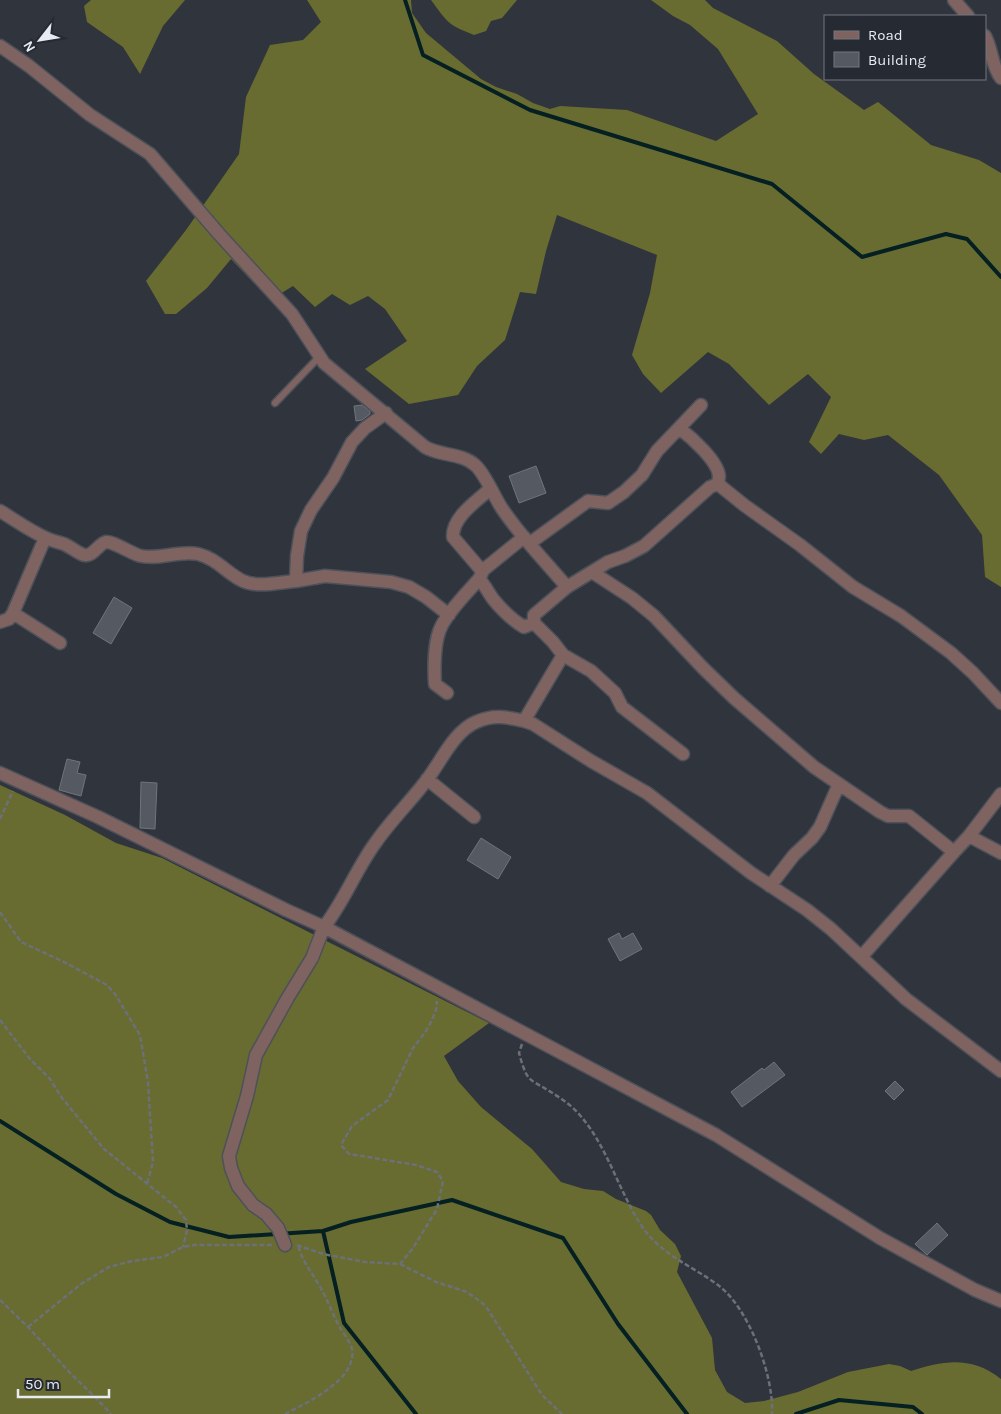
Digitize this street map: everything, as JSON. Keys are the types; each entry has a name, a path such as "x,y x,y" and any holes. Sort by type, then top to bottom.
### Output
{"street":[{"path":"954,0 967,15"},
{"path":"986,38 992,49 993,64 1001,78"},
{"path":"0,46 29,66 102,124 150,154 219,234 288,309 300,324 319,357 330,368 430,450 467,460 476,465 503,510 567,587"},
{"path":"446,693 437,686 435,679 438,633 449,615 480,575 527,540 588,501 608,503 624,492 642,475 657,451 701,404"},
{"path":"296,581 301,531 309,515 333,478 352,442 365,428 386,414"},
{"path":"679,428 713,463 719,476 718,484"},
{"path":"683,754 622,707 615,693 591,671 563,655 534,623 534,615 567,587 608,562 644,546 710,487 718,484"},
{"path":"718,484 744,505 800,544 853,587 901,616 951,653 1001,703"},
{"path":"490,488 458,520 453,530 453,537 480,575 495,601 512,620 524,627 534,623"},
{"path":"0,511 46,538 65,544 84,555 90,554 103,544 109,542 133,554 142,556 158,557 182,553 200,555 214,560 237,578 248,583 296,581 325,576 391,582 409,587 426,597 449,615"},
{"path":"0,622 9,619 14,613 46,538"},
{"path":"592,572 618,588 650,612 734,698 814,767 880,812 888,816 909,816 954,852"},
{"path":"14,613 60,643"},
{"path":"524,721 563,655"},
{"path":"286,1239 266,1214 253,1205 238,1186 231,1168 229,1156 247,1096 256,1055 312,958 324,927 344,900 376,842 459,736 475,722 498,716 533,724 591,761 647,792 770,886 806,910 862,956 906,999 1001,1071"},
{"path":"0,773 98,817 324,927 393,965 439,987 716,1135 880,1238 975,1290 1001,1301"},
{"path":"427,779 474,817"},
{"path":"770,886 794,855 812,838 820,827 839,784"},
{"path":"862,956 969,836 1001,794"},
{"path":"969,836 1001,853"}],"lane":[{"path":"275,403 319,357"}],"path":[{"path":"0,819 12,791 20,782"},
{"path":"0,912 21,942 107,985 115,994 140,1035 148,1082 153,1162 147,1184"},
{"path":"400,1264 413,1248 437,1209 443,1181 437,1172 416,1165 348,1154 341,1145 352,1126 388,1100 413,1048 432,1020 436,1010 439,987"},
{"path":"0,1020 30,1059 50,1079 62,1098 104,1149 176,1206 186,1220 187,1230 184,1247"},
{"path":"528,1034 518,1053 528,1077 569,1105 585,1121 612,1164 636,1216 649,1236 676,1259 716,1284 734,1301 750,1328 763,1361 773,1406 772,1414"},
{"path":"285,1414 320,1394 341,1379 352,1359 352,1347 339,1326 320,1286 301,1256 286,1239"},
{"path":"28,1328 81,1284 109,1268 132,1261 163,1257 184,1247 194,1245 286,1239 323,1254 365,1262 400,1264 436,1282 467,1292 485,1305 542,1395 562,1414"},
{"path":"0,1300 111,1414"}],"green space":[{"path":"91,0 185,0 163,26 140,74 123,47 87,22 84,6"},
{"path":"307,0 411,0 412,13 426,33 481,79 496,87 550,109 560,106 627,110 716,141 758,114 718,49 690,25 673,16 651,0 705,0 713,8 777,41 814,74 864,110 878,102 931,145 979,160 1001,173 1001,587 985,577 982,535 939,475 888,435 864,440 839,434 821,454 809,442 831,397 808,374 769,405 729,364 708,352 661,393 643,374 632,355 650,293 657,255 557,215 536,294 520,292 505,340 477,366 458,395 409,404 365,369 407,341 385,309 368,296 350,305 332,294 315,307 293,286 270,300 231,259 207,288 176,314 165,314 146,281 186,230 239,154 246,97 270,45 303,40 321,22"},
{"path":"431,0 517,0 502,18 491,21 486,31 474,35 449,22"},
{"path":"0,785 65,815 116,843 162,858 489,1023 444,1056 458,1081 481,1107 532,1149 561,1182 584,1189 603,1191 651,1215 660,1230 675,1244 681,1256 677,1272 712,1338 715,1370 727,1392 745,1403 764,1401 798,1392 848,1372 889,1364 911,1371 935,1364 958,1362 979,1366 1001,1379 1001,1414 0,1414"}],"building":[{"path":"362,405 370,411 370,414 362,420 356,421 354,406"},
{"path":"536,466 546,493 519,503 509,476"},
{"path":"114,597 132,608 111,644 93,633"},
{"path":"67,759 80,762 77,773 86,775 81,796 59,790"},
{"path":"141,782 157,783 155,829 140,828"},
{"path":"481,838 511,857 498,879 467,860"},
{"path":"619,933 622,939 633,933 642,949 620,961 608,939"},
{"path":"774,1062 785,1075 742,1107 731,1092 762,1068 764,1070"},
{"path":"895,1081 904,1090 894,1100 885,1091"},
{"path":"937,1223 948,1235 927,1255 915,1244"}],"waterway":[{"path":"405,0 423,55 530,110 772,184 862,257 946,234 967,239 1001,277"},
{"path":"0,1121 116,1194 170,1222 229,1237 323,1231 351,1222 452,1200 563,1238 618,1324 687,1414"},
{"path":"323,1231 344,1323 416,1414"},
{"path":"796,1414 839,1400 913,1407 922,1414"}]}
